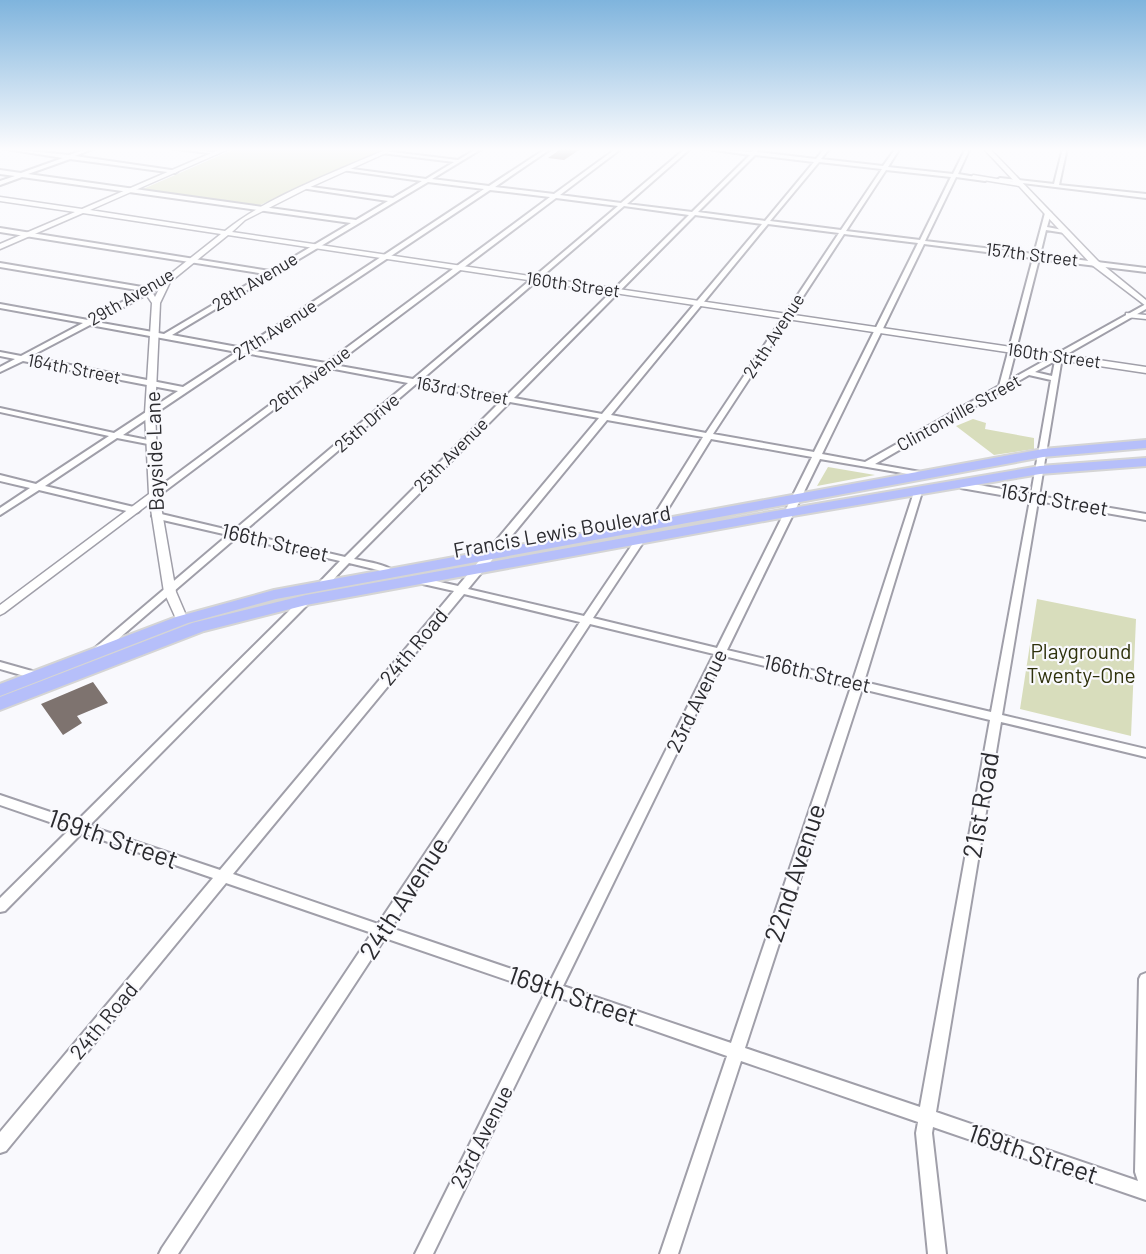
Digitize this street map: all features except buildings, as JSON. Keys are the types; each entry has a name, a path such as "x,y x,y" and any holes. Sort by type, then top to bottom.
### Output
{"main road":[{"name":"Francis Lewis Boulevard","path":"0,705 198,627 306,600 639,541 924,475 1043,453 1146,444"},
{"path":"961,484 971,477 1033,463 1043,453"},
{"name":"Francis Lewis Boulevard","path":"0,690 182,620 274,594 653,525 918,492 1040,470 1146,462"}],"street":[{"name":"160th Street","path":"47,207 1146,370"},
{"path":"0,247 94,207"},
{"path":"245,207 357,222"},
{"name":"29th Avenue","path":"0,370 167,280 224,232 267,207"},
{"name":"28th Avenue","path":"165,336 383,207"},
{"name":"27th Avenue","path":"0,512 462,207"},
{"name":"26th Avenue","path":"0,611 542,207"},
{"name":"25th Drive","path":"99,650 237,535 620,207"},
{"name":"157th Street","path":"643,207 1146,270"},
{"name":"25th Avenue","path":"322,585 700,207"},
{"name":"24th Road","path":"0,1145 780,207"},
{"name":"24th Avenue","path":"653,525 708,436 860,207"},
{"name":"23rd Avenue","path":"424,1254 794,506 815,456 939,207"},
{"path":"1041,207 1095,263 1146,305"},
{"path":"1004,387 1047,213"},
{"path":"1043,228 1065,231"},
{"path":"0,230 271,273"},
{"path":"0,266 147,290 156,303"},
{"name":"Bayside Lane","path":"167,280 156,303 150,443 154,495 170,592 182,620"},
{"name":"Clintonville Street","path":"866,465 1059,357 1146,305"},
{"name":"163rd Street","path":"0,306 88,322 154,339 165,336 924,475"},
{"path":"1129,315 1146,317"},
{"name":"164th Street","path":"0,354 184,390"},
{"name":"21st Road","path":"937,1254 924,1132 1059,357"},
{"path":"1029,373 1055,379"},
{"path":"0,410 150,443"},
{"path":"0,478 135,510"},
{"name":"163rd Street","path":"961,484 1146,517"},
{"name":"22nd Avenue","path":"669,1254 858,683 918,492"},
{"name":"166th Street","path":"157,516 392,573"},
{"name":"24th Avenue","path":"168,1254 639,541"},
{"name":"166th Street","path":"418,580 1146,753"},
{"path":"0,907 306,600"},
{"path":"0,665 35,675"},
{"name":"169th Street","path":"0,800 1146,1192"},
{"path":"1146,980 1143,1172 1146,1179"}],"green space":[{"path":"973,419 986,423 985,429 1034,438 1034,449 994,455 956,426"},
{"path":"828,467 875,475 817,486"},
{"name":"Playground Twenty-One","path":"1037,599 1136,619 1131,736 1020,709"}]}
